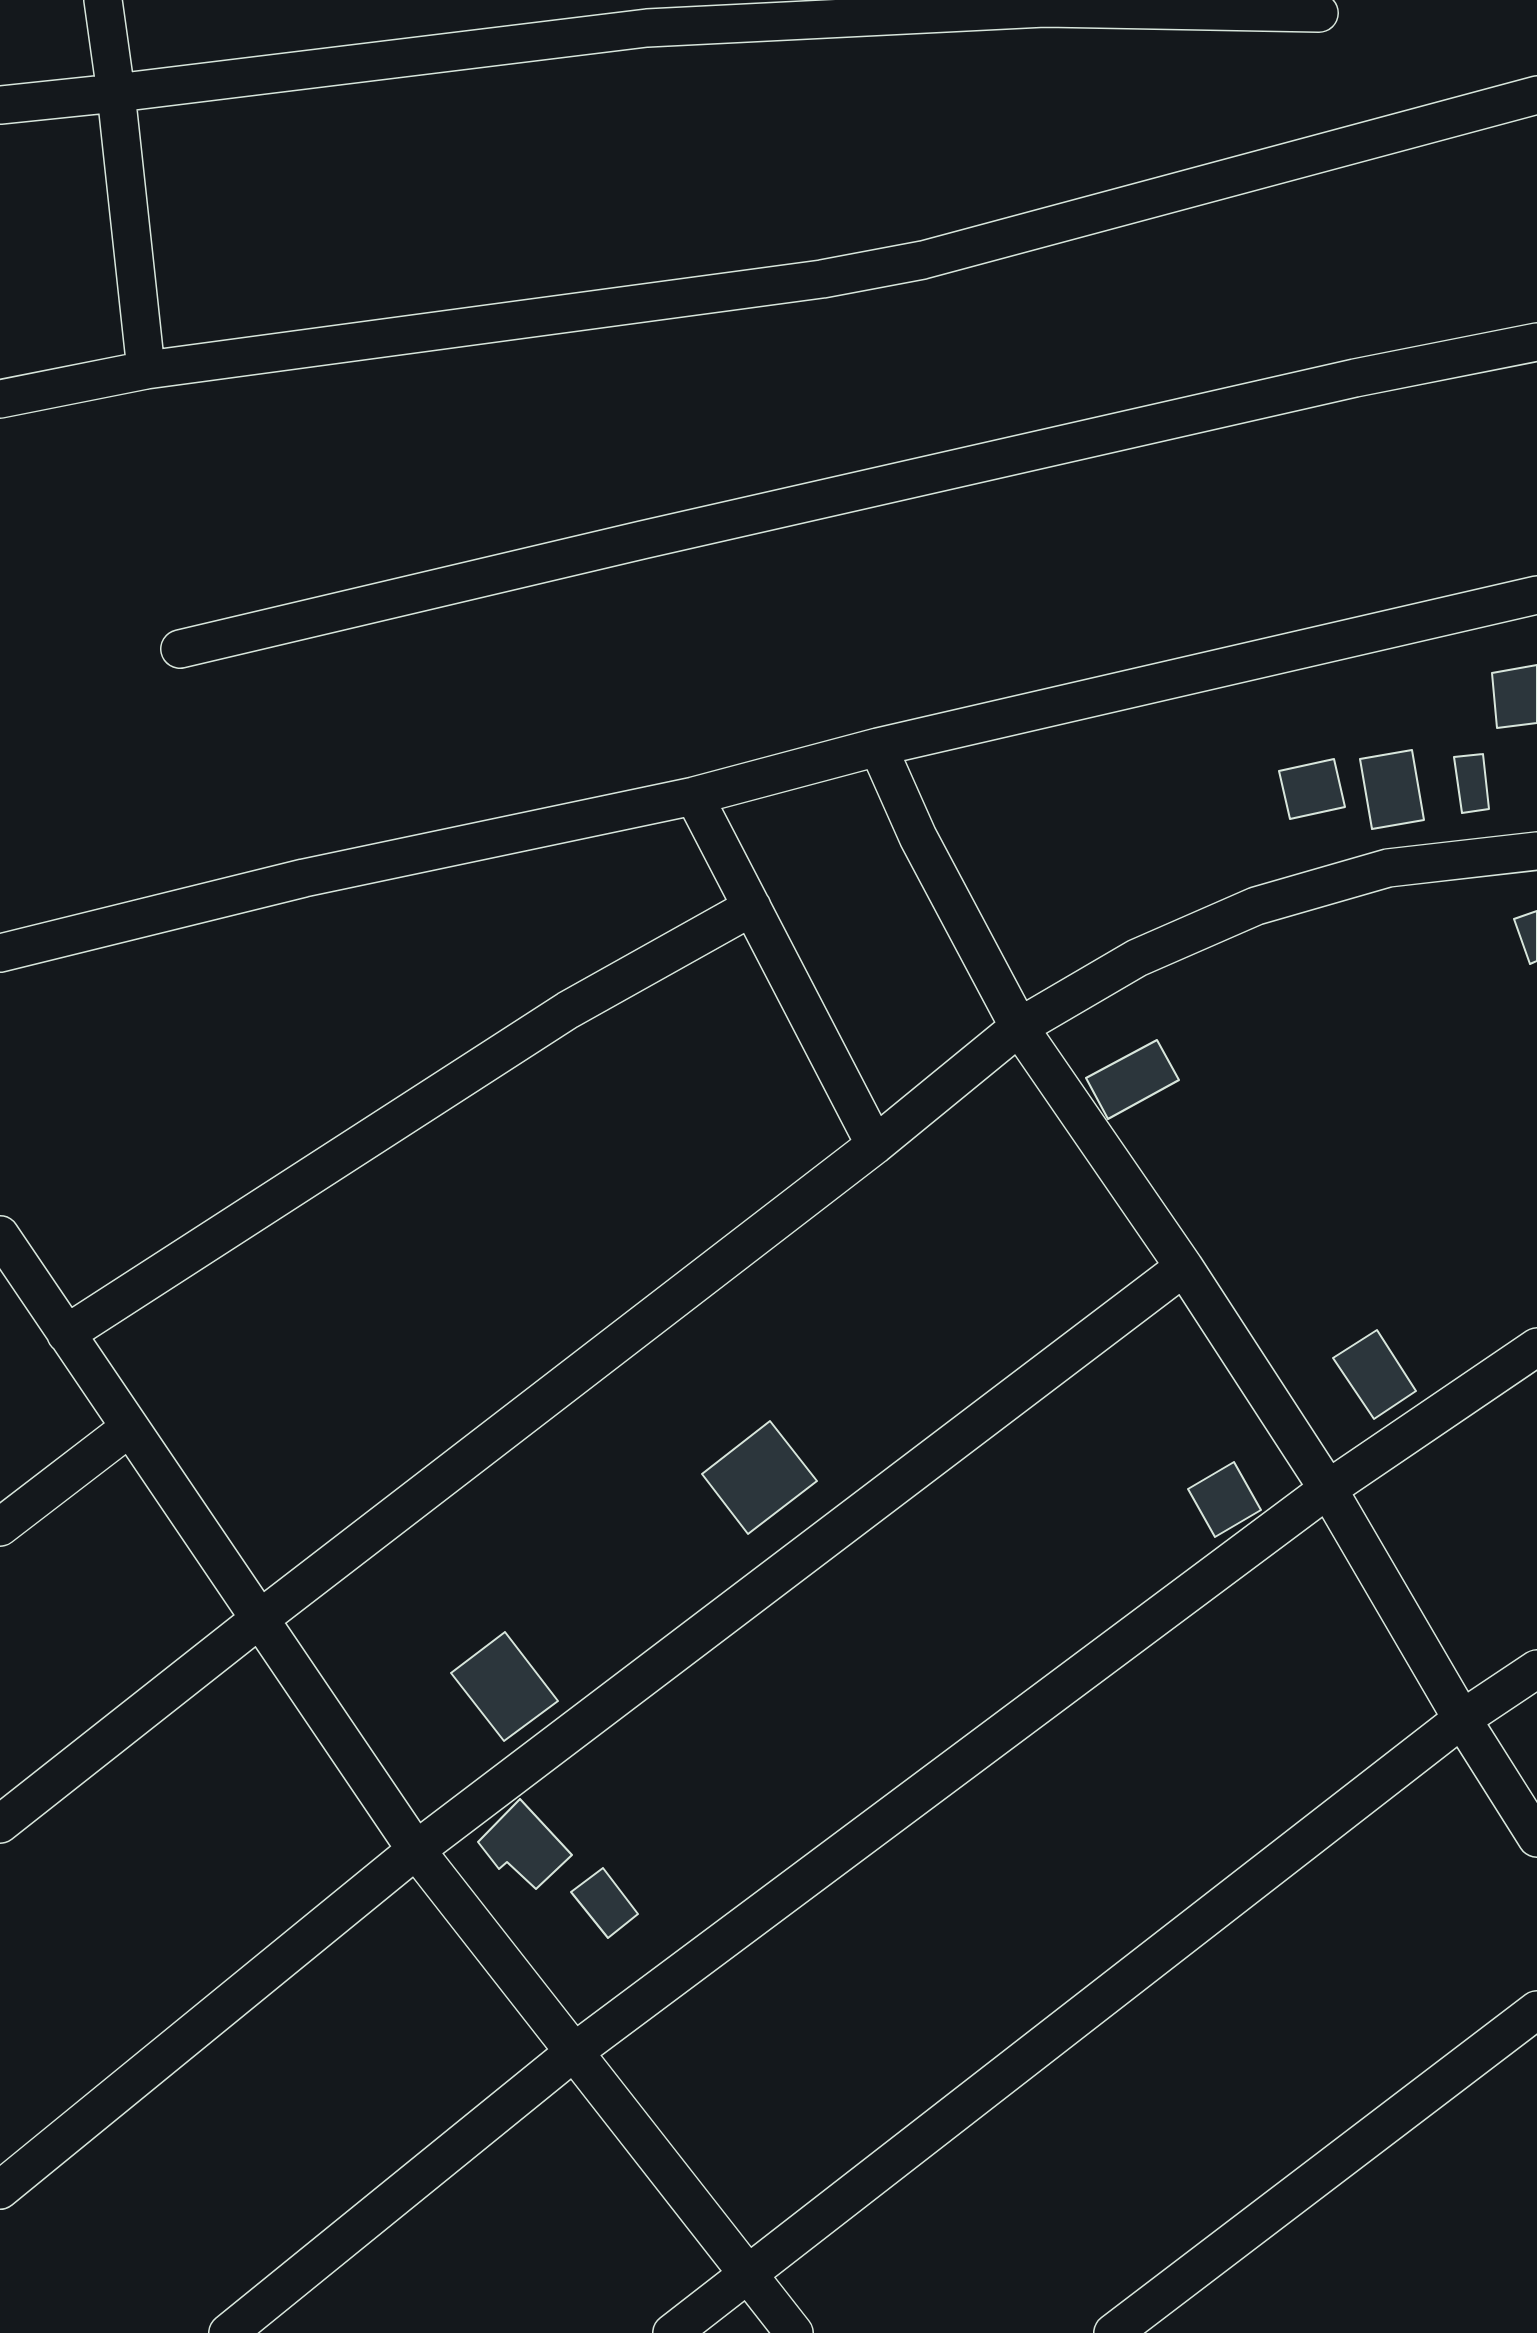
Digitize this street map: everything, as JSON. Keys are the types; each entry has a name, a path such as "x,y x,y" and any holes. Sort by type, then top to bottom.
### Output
{"street":[{"path":"103,0 116,93 146,370"},
{"path":"0,105 648,28 1045,8 1319,13"},
{"path":"0,399 146,370 822,279 923,260 1537,95"},
{"path":"180,649 642,540 1355,378 1537,342"},
{"path":"0,953 304,878 694,796 878,747 1537,596"},
{"path":"878,747 918,836 1019,1027 1184,1267 1328,1489 1462,1719 1537,1838"},
{"path":"694,796 875,1145"},
{"path":"0,1824 261,1618 875,1145 1019,1027 1137,958 1256,906 1388,868 1537,851"},
{"path":"66,1334 568,1010 752,907"},
{"path":"0,1235 416,1850 794,2333"},
{"path":"0,2190 416,1850 1184,1267"},
{"path":"228,2333 574,2052 1328,1489 1537,1347"},
{"path":"0,1527 129,1428"},
{"path":"672,2333 1462,1719 1537,1669"},
{"path":"1113,2333 1537,2010"}],"building":[{"path":"1537,665 1537,723 1497,728 1492,673"},
{"path":"1412,750 1424,820 1372,829 1360,759"},
{"path":"1483,754 1489,809 1462,813 1454,757"},
{"path":"1334,759 1345,807 1290,819 1279,771"},
{"path":"1537,911 1537,961 1530,964 1514,919"},
{"path":"1157,1040 1179,1080 1108,1119 1086,1078"},
{"path":"1377,1330 1416,1391 1374,1419 1333,1358"},
{"path":"770,1421 817,1481 748,1534 702,1474"},
{"path":"1234,1462 1261,1510 1215,1537 1188,1489"},
{"path":"505,1632 558,1701 504,1741 451,1673"},
{"path":"520,1799 572,1855 536,1889 507,1862 499,1869 478,1842"},
{"path":"603,1868 638,1914 608,1938 571,1892"}]}
